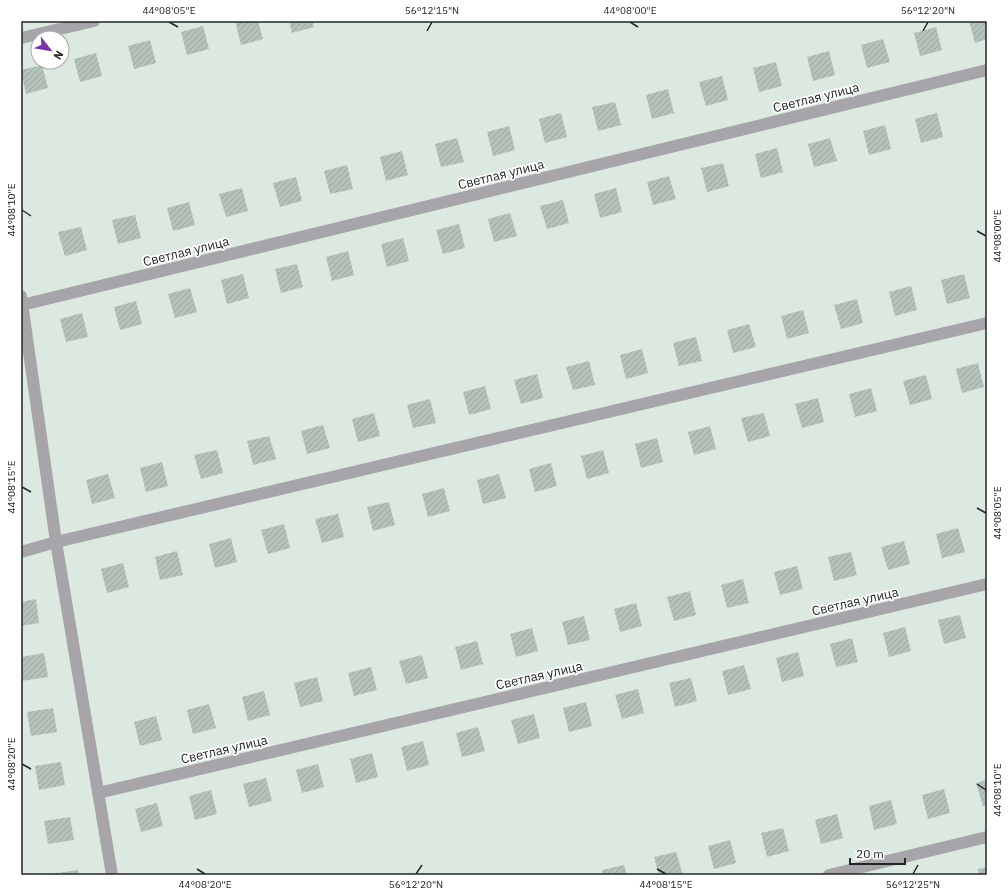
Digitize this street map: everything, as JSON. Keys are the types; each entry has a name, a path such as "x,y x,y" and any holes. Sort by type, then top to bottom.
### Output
{"street":[{"path":"21,38 94,21"},
{"name":"Светлая улица","path":"112,875 56,542 22,301 987,70"},
{"path":"21,552 56,542 987,323"},
{"name":"Светлая улица","path":"98,793 987,584"},
{"path":"828,875 987,837"}],"building":[{"path":"235,21 258,21 263,39 241,45"},
{"path":"289,21 312,21 314,27 292,33"},
{"path":"969,21 987,21 987,39 975,43"},
{"path":"203,26 209,49 187,55 181,32"},
{"path":"936,27 942,50 920,56 914,33"},
{"path":"883,39 890,62 867,68 861,45"},
{"path":"150,40 156,63 134,69 128,46"},
{"path":"829,51 835,75 813,81 807,57"},
{"path":"96,53 102,76 80,82 74,59"},
{"path":"776,62 782,86 759,92 753,68"},
{"path":"30,68 30,70 43,70 48,88 26,94 21,70"},
{"path":"722,76 728,100 706,106 699,82"},
{"path":"668,89 674,113 652,119 646,95"},
{"path":"615,102 621,125 598,131 592,107"},
{"path":"561,113 567,137 545,143 539,119"},
{"path":"937,113 943,137 921,143 915,119"},
{"path":"885,125 891,149 869,155 863,131"},
{"path":"509,126 515,150 493,156 487,132"},
{"path":"457,138 464,162 441,167 435,144"},
{"path":"830,138 837,161 814,167 808,144"},
{"path":"777,148 783,172 761,178 755,154"},
{"path":"402,151 408,175 386,181 380,157"},
{"path":"723,163 729,186 707,192 701,168"},
{"path":"347,165 353,189 330,194 324,171"},
{"path":"669,176 676,199 653,205 647,182"},
{"path":"296,177 302,201 280,207 273,183"},
{"path":"242,188 248,211 226,217 219,194"},
{"path":"616,188 622,212 600,218 594,194"},
{"path":"563,200 569,223 547,229 540,206"},
{"path":"189,202 195,225 173,231 167,208"},
{"path":"510,213 517,236 494,242 488,219"},
{"path":"135,215 141,238 118,244 112,220"},
{"path":"459,224 465,248 443,254 436,230"},
{"path":"81,227 87,250 65,256 58,232"},
{"path":"403,238 409,261 387,267 381,244"},
{"path":"348,251 354,275 332,281 326,257"},
{"path":"297,264 303,287 281,293 275,269"},
{"path":"243,274 249,298 227,304 221,280"},
{"path":"964,274 970,298 947,304 941,280"},
{"path":"911,286 917,310 895,316 889,292"},
{"path":"190,288 197,312 175,318 168,294"},
{"path":"857,299 863,323 841,329 834,305"},
{"path":"136,301 142,324 120,330 114,307"},
{"path":"803,310 809,333 787,339 781,316"},
{"path":"82,313 88,337 66,342 60,319"},
{"path":"749,324 756,347 733,353 727,330"},
{"path":"696,337 702,361 679,366 673,343"},
{"path":"642,349 648,373 626,379 620,355"},
{"path":"589,361 595,385 573,390 566,367"},
{"path":"978,363 984,387 962,393 956,369"},
{"path":"537,374 543,398 521,404 514,380"},
{"path":"926,375 932,399 910,405 903,381"},
{"path":"485,386 491,409 469,415 463,392"},
{"path":"871,388 877,411 855,417 849,394"},
{"path":"818,398 824,422 802,428 795,404"},
{"path":"430,399 436,423 413,428 407,405"},
{"path":"374,413 380,436 358,442 352,419"},
{"path":"764,413 770,436 748,442 741,418"},
{"path":"323,425 330,448 307,454 301,431"},
{"path":"710,426 716,449 694,455 688,432"},
{"path":"269,436 276,459 253,465 247,441"},
{"path":"657,438 663,462 641,468 635,444"},
{"path":"217,450 223,473 201,479 194,455"},
{"path":"603,450 609,473 587,479 581,456"},
{"path":"162,462 168,486 146,492 140,468"},
{"path":"551,463 557,486 535,492 529,469"},
{"path":"108,474 115,498 92,504 86,480"},
{"path":"499,474 506,498 483,504 477,480"},
{"path":"444,488 450,511 428,517 422,494"},
{"path":"389,502 395,525 373,531 367,507"},
{"path":"338,514 344,537 322,543 315,519"},
{"path":"284,524 290,548 268,554 261,530"},
{"path":"958,528 965,552 942,558 936,534"},
{"path":"231,538 237,562 215,568 209,544"},
{"path":"904,541 910,564 888,570 881,547"},
{"path":"177,551 183,575 160,580 155,557"},
{"path":"851,552 857,575 834,581 828,557"},
{"path":"123,563 129,587 107,593 101,569"},
{"path":"797,566 803,589 780,595 774,572"},
{"path":"743,579 749,603 727,608 721,585"},
{"path":"690,591 696,615 674,621 667,597"},
{"path":"36,599 39,623 21,626 21,602"},
{"path":"636,603 642,626 620,632 614,609"},
{"path":"960,615 966,638 944,644 938,620"},
{"path":"584,616 590,640 568,645 562,622"},
{"path":"905,627 911,651 889,657 883,633"},
{"path":"532,628 538,651 516,657 510,634"},
{"path":"852,638 858,662 836,667 830,644"},
{"path":"477,641 483,664 461,670 455,647"},
{"path":"798,652 804,676 782,682 776,658"},
{"path":"44,653 48,677 22,681 21,657"},
{"path":"422,655 428,678 406,684 399,661"},
{"path":"744,665 751,689 728,695 722,671"},
{"path":"371,667 377,690 354,696 348,673"},
{"path":"317,677 323,701 300,707 294,683"},
{"path":"691,678 697,701 675,707 669,683"},
{"path":"638,689 644,713 622,719 615,695"},
{"path":"264,691 270,715 248,721 242,697"},
{"path":"586,702 592,726 569,732 563,708"},
{"path":"209,704 216,728 193,734 187,710"},
{"path":"53,708 57,732 31,736 27,712"},
{"path":"534,714 540,738 518,744 511,720"},
{"path":"156,716 162,740 140,746 134,722"},
{"path":"478,727 485,751 462,757 456,733"},
{"path":"423,741 429,765 407,771 401,747"},
{"path":"372,753 378,777 356,783 350,759"},
{"path":"61,762 65,785 39,790 35,766"},
{"path":"318,764 324,787 302,793 296,770"},
{"path":"266,778 272,801 249,807 243,784"},
{"path":"987,780 987,805 983,806 976,783"},
{"path":"944,789 950,813 928,819 922,795"},
{"path":"211,790 217,814 195,820 189,796"},
{"path":"891,800 897,824 874,830 869,806"},
{"path":"157,803 163,826 141,832 135,809"},
{"path":"837,814 843,838 821,844 815,820"},
{"path":"70,817 74,840 48,844 44,821"},
{"path":"783,828 789,851 767,857 761,833"},
{"path":"730,840 736,863 714,869 708,846"},
{"path":"676,852 683,875 659,875 654,857"},
{"path":"624,865 627,875 603,875 602,870"},
{"path":"987,867 987,875 979,875 978,869"},
{"path":"78,870 79,875 52,875 52,874"}]}
